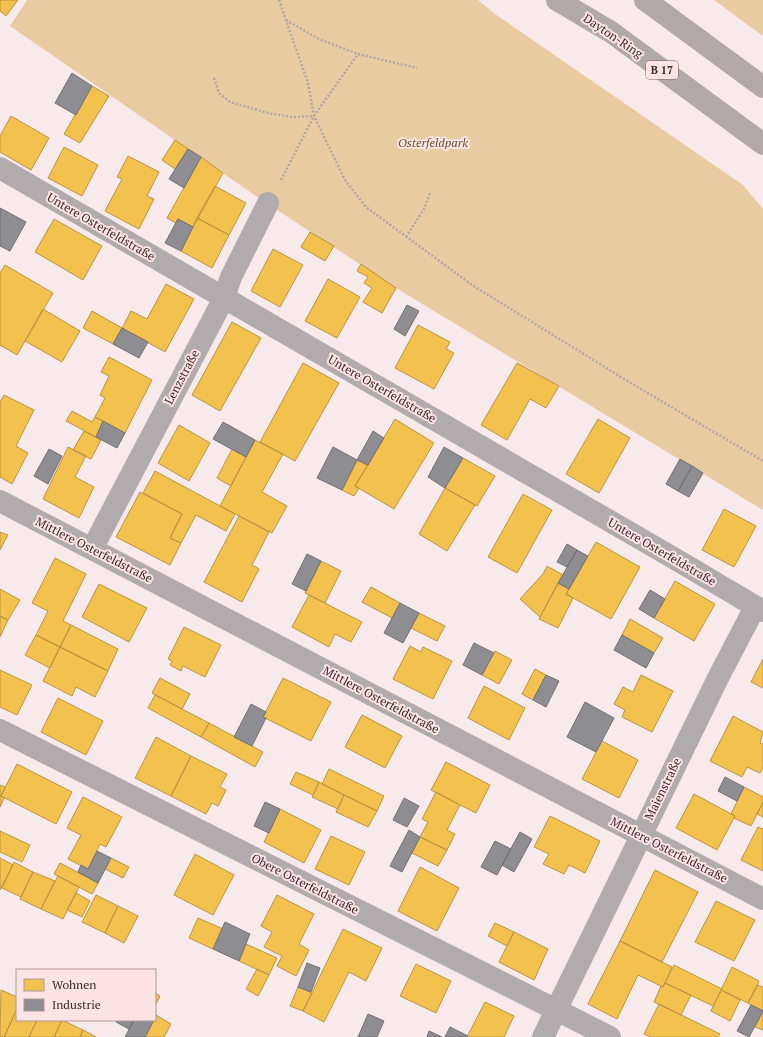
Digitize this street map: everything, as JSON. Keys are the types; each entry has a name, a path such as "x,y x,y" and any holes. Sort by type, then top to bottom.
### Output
{"highway":[{"name":"Dayton-Ring","path":"558,0 611,32 763,144"},
{"path":"645,0 763,87"}],"street":[{"name":"Untere Osterfeldstraße","path":"0,168 759,609"},
{"name":"Lenzstraße","path":"92,549 224,298 231,277 268,203"},
{"name":"Mittlere Osterfeldstraße","path":"0,501 763,899"},
{"name":"Maienstraße","path":"543,1037 640,836 759,609"},
{"name":"Obere Osterfeldstraße","path":"0,730 610,1037"}],"path":[{"path":"278,0 308,83 314,116 345,180 366,207 472,285 634,385 763,461"},
{"path":"286,20 319,39 358,54 417,68"},
{"path":"268,203 314,116 358,54"},
{"path":"214,78 219,93 230,102 245,108 292,117 314,116"},
{"path":"406,237 424,209 430,193"}],"green space":[{"name":"Osterfeldpark","path":"27,0 478,0 495,14 743,185 763,209 763,510 396,288 259,198 10,26"},
{"path":"714,0 763,0 763,36"}],"building: Wohnen":[{"path":"0,0 18,0 6,16 0,11"},
{"path":"92,86 109,96 80,143 64,134"},
{"path":"11,116 49,138 31,170 0,152 0,136"},
{"path":"175,140 188,149 175,169 162,160"},
{"path":"64,147 98,165 82,196 48,178"},
{"path":"128,156 159,172 147,196 154,199 139,229 105,211 122,179 117,177"},
{"path":"201,157 223,173 193,227 178,219 176,223 167,218"},
{"path":"215,186 246,203 229,235 197,218"},
{"path":"197,218 229,235 212,268 181,251"},
{"path":"54,219 102,246 83,280 35,252"},
{"path":"310,232 334,246 325,261 301,247"},
{"path":"273,249 303,265 280,307 251,291"},
{"path":"361,264 396,288 382,313 363,302 372,288 364,283 368,277 357,271"},
{"path":"5,265 53,293 17,355 0,345 0,273"},
{"path":"328,279 360,297 337,338 305,321"},
{"path":"166,284 194,299 165,352 122,328 131,311 147,319"},
{"path":"43,309 80,331 62,362 25,341"},
{"path":"92,311 122,328 113,344 83,328"},
{"path":"232,322 261,338 220,411 192,395"},
{"path":"418,325 450,342 446,349 454,353 434,389 395,368"},
{"path":"109,357 152,380 125,433 95,417 105,398 100,395 109,376 101,372"},
{"path":"303,363 339,383 295,461 260,442"},
{"path":"517,363 559,386 546,408 530,399 507,440 481,425"},
{"path":"4,395 34,410 16,446 28,453 12,484 0,477 0,402"},
{"path":"72,411 92,422 95,417 103,421 96,437 66,421"},
{"path":"395,419 434,443 394,509 355,486"},
{"path":"598,419 630,438 599,493 566,474"},
{"path":"179,425 210,443 189,481 158,463"},
{"path":"84,431 101,440 91,459 73,450"},
{"path":"255,440 283,454 262,492 287,506 272,533 220,506"},
{"path":"68,447 86,456 75,477 94,487 79,518 43,499"},
{"path":"232,449 246,457 231,486 217,478"},
{"path":"463,458 495,476 477,506 445,488"},
{"path":"357,460 368,465 355,486 359,488 354,496 342,490"},
{"path":"155,471 235,514 226,531 196,515 181,543 170,538 182,514 143,493"},
{"path":"445,488 475,505 447,551 419,534"},
{"path":"140,492 182,514 170,538 181,543 170,565 116,537"},
{"path":"523,494 552,510 517,573 488,557"},
{"path":"724,509 756,526 734,567 702,550"},
{"path":"239,516 269,532 252,565 259,569 242,602 204,582"},
{"path":"0,532 8,535 0,550"},
{"path":"596,542 640,567 611,619 566,594"},
{"path":"55,558 86,574 63,621 71,625 60,647 36,635 48,611 32,603"},
{"path":"321,561 341,571 325,603 305,593"},
{"path":"547,566 563,575 540,617 520,599 543,574"},
{"path":"675,581 715,604 694,641 654,618"},
{"path":"558,583 569,589 566,594 573,598 558,628 539,619"},
{"path":"99,584 147,608 129,642 82,617"},
{"path":"371,587 400,603 392,618 362,602"},
{"path":"0,589 20,600 8,620 0,616"},
{"path":"309,595 362,622 351,642 335,634 329,647 292,627"},
{"path":"419,613 445,626 437,641 411,628"},
{"path":"0,616 8,620 0,637"},
{"path":"630,619 663,638 654,653 622,635"},
{"path":"71,625 118,649 108,671 60,647"},
{"path":"184,627 221,645 205,677 183,666 181,671 170,665 172,661 168,659"},
{"path":"36,635 60,647 50,668 25,655"},
{"path":"410,646 421,652 423,647 452,661 433,699 393,679"},
{"path":"60,647 108,671 95,697 76,687 72,696 43,681"},
{"path":"495,651 512,660 499,684 482,675"},
{"path":"763,659 763,688 751,682"},
{"path":"535,669 546,675 533,700 522,694"},
{"path":"0,670 32,685 17,715 0,707"},
{"path":"641,675 673,691 652,732 622,717 625,710 614,704 623,687 633,692"},
{"path":"160,678 190,694 182,709 152,693"},
{"path":"283,678 331,702 311,741 263,717"},
{"path":"484,686 525,708 509,740 468,718"},
{"path":"155,695 209,723 201,737 148,708"},
{"path":"58,698 103,721 86,755 41,732"},
{"path":"362,715 402,736 385,768 345,747"},
{"path":"733,716 763,732 760,743 763,744 763,767 760,773 747,767 742,777 710,761"},
{"path":"209,723 263,752 255,767 201,737"},
{"path":"156,737 191,756 171,796 135,778"},
{"path":"602,741 638,760 619,798 582,779"},
{"path":"191,756 227,774 220,787 226,790 218,806 212,803 206,814 171,796"},
{"path":"446,762 490,785 476,813 431,790"},
{"path":"17,764 72,792 56,824 1,796"},
{"path":"329,769 384,796 377,811 322,784"},
{"path":"296,772 319,782 313,795 290,784"},
{"path":"319,782 344,795 338,809 312,797"},
{"path":"0,785 5,787 1,796 4,798 0,807"},
{"path":"744,787 763,797 763,802 751,826 734,818 735,816 731,814"},
{"path":"436,792 460,805 447,830 455,834 447,850 420,837 428,822 422,819"},
{"path":"694,794 735,816 717,850 676,828"},
{"path":"344,795 377,811 368,827 336,812"},
{"path":"83,797 122,817 106,847 100,844 88,869 68,859 81,835 67,828"},
{"path":"763,802 763,817 757,814"},
{"path":"280,809 321,830 304,863 264,842"},
{"path":"550,816 600,841 585,873 569,865 564,874 543,864 549,854 534,847"},
{"path":"758,827 763,829 763,871 741,860"},
{"path":"0,831 30,845 22,862 0,852"},
{"path":"331,836 365,852 349,885 315,869"},
{"path":"420,837 447,850 438,866 412,853"},
{"path":"195,854 234,875 213,915 174,895"},
{"path":"0,858 13,865 0,890"},
{"path":"111,858 129,867 123,878 105,869"},
{"path":"14,862 33,872 21,897 2,888"},
{"path":"60,863 98,883 92,894 54,874"},
{"path":"420,867 459,888 437,931 398,911"},
{"path":"655,870 698,892 662,962 620,941"},
{"path":"33,872 55,881 41,909 20,899"},
{"path":"58,876 79,887 63,919 41,909"},
{"path":"76,893 90,901 82,917 67,910"},
{"path":"96,895 118,906 105,933 82,922"},
{"path":"277,895 314,914 299,944 309,950 296,976 277,966 282,956 264,947 272,932 261,926"},
{"path":"716,901 755,920 734,961 695,942"},
{"path":"118,906 138,916 124,943 105,933"},
{"path":"198,918 223,929 213,949 189,938"},
{"path":"495,923 514,932 507,946 488,936"},
{"path":"343,929 382,948 366,981 349,972 324,1022 303,1011"},
{"path":"514,932 548,949 534,980 499,962"},
{"path":"620,941 672,967 663,987 638,975 617,1019 588,1004"},
{"path":"246,944 277,958 269,975 239,961"},
{"path":"416,964 451,981 436,1013 400,996"},
{"path":"674,965 722,989 713,1006 665,983"},
{"path":"732,967 759,981 748,1003 721,990"},
{"path":"257,969 269,975 258,996 246,989"},
{"path":"665,983 691,995 681,1015 654,1002 661,986 663,987"},
{"path":"758,985 763,987 763,1011 748,1003"},
{"path":"298,987 312,993 303,1011 290,1006"},
{"path":"1,990 16,997 16,1011 4,1037 0,1037"},
{"path":"721,990 740,1000 730,1021 711,1011"},
{"path":"156,994 160,996 156,1004"},
{"path":"485,1002 514,1016 504,1037 467,1037"},
{"path":"659,1004 720,1034 718,1037 651,1037 644,1034"},
{"path":"16,1011 16,1021 37,1021 29,1037 4,1037"},
{"path":"763,1011 763,1030 755,1027"},
{"path":"156,1015 171,1024 164,1037 145,1037 153,1021 156,1021"},
{"path":"37,1021 62,1021 54,1037 29,1037"},
{"path":"62,1021 83,1030 80,1037 54,1037"},
{"path":"83,1030 96,1037 80,1037"}],"building: Industrie":[{"path":"72,73 92,86 76,115 55,103"},
{"path":"188,149 201,157 184,188 169,179"},
{"path":"0,208 26,222 10,251 0,246"},
{"path":"178,219 193,227 181,251 165,243"},
{"path":"407,305 419,311 405,336 394,329"},
{"path":"122,328 148,342 139,358 113,344"},
{"path":"103,421 125,433 117,448 96,437"},
{"path":"223,422 255,440 246,457 213,439"},
{"path":"373,431 384,438 368,465 357,460"},
{"path":"333,447 357,460 342,490 317,478"},
{"path":"444,447 463,458 445,488 428,477"},
{"path":"49,449 62,456 48,484 34,476"},
{"path":"680,459 692,466 678,491 666,484"},
{"path":"692,466 703,473 689,497 678,491"},
{"path":"567,544 577,550 567,567 557,562"},
{"path":"577,550 588,556 569,589 558,583"},
{"path":"307,554 321,561 306,591 292,584"},
{"path":"650,590 665,599 654,618 639,609"},
{"path":"400,603 419,613 403,643 384,633"},
{"path":"622,635 654,653 646,668 614,650"},
{"path":"474,643 494,653 482,675 463,665"},
{"path":"546,675 559,681 546,707 533,700"},
{"path":"585,702 614,718 596,752 567,737"},
{"path":"251,704 266,712 263,717 266,718 252,746 234,737"},
{"path":"725,777 744,787 737,801 718,791"},
{"path":"404,798 419,806 407,827 393,820"},
{"path":"265,802 280,809 269,833 254,826"},
{"path":"409,830 420,837 402,872 390,866"},
{"path":"520,832 532,839 514,872 502,865"},
{"path":"495,841 511,849 497,875 481,867"},
{"path":"97,851 111,858 98,883 78,872 81,865 88,869"},
{"path":"225,922 250,934 239,961 213,949"},
{"path":"307,963 320,968 311,992 298,987"},
{"path":"751,1005 763,1011 749,1037 737,1031"},
{"path":"368,1014 384,1021 377,1037 358,1037"},
{"path":"116,1021 133,1021 129,1029"},
{"path":"133,1021 153,1021 145,1037 125,1037"},
{"path":"450,1027 468,1036 445,1037"},
{"path":"429,1031 442,1037 427,1037"}]}
